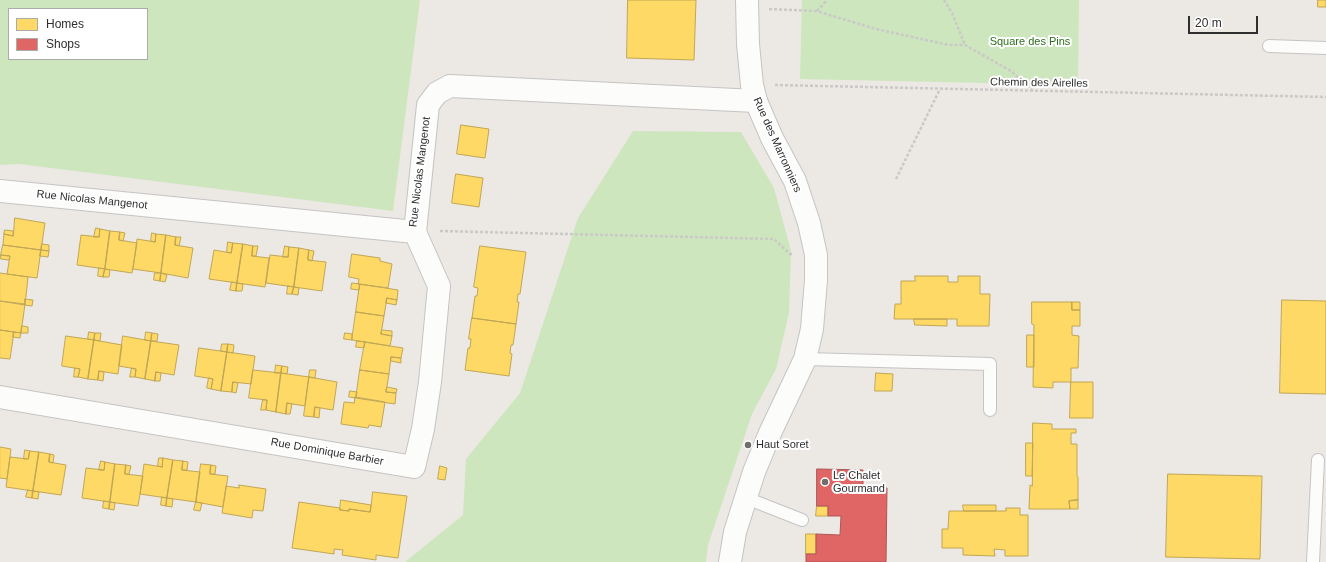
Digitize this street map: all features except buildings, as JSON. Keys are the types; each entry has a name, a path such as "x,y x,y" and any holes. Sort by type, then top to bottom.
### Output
{"street":[{"name":"Rue des Marronniers","path":"730,562 735,532 770,433 805,359 812,329 816,280 816,255 809,223 795,181 772,138 754,93 748,44 747,4"},
{"name":"Rue Nicolas Mangenot","path":"0,191 415,232 428,105 437,93 450,86 754,93"},
{"name":"Rue Dominique Barbier","path":"0,396 414,467 426,413 439,286 415,232"}],"lane":[{"path":"1269,46 1326,48"},
{"path":"805,359 990,364 990,410"},
{"path":"1313,562 1318,460"},
{"path":"746,498 802,520"}],"path":[{"path":"816,11 827,0"},
{"path":"944,0 952,13 965,45"},
{"path":"747,4 816,11 876,29 949,45 965,45 1011,71 1034,91"},
{"path":"896,179 940,89"},
{"name":"Chemin des Airelles","path":"754,93 940,89 1326,97"},
{"path":"415,232 448,230 774,239 790,254 816,255"}],"green space":[{"path":"0,0 420,0 393,211 19,164 0,165"},
{"name":"Square des Pins","path":"802,0 1079,0 1078,85 800,79"},
{"path":"633,131 741,132 774,188 791,251 789,313 776,369 752,414 708,545 706,562 405,562 463,515 466,459 520,393 578,218"}],"place":[{"name":"Haut Soret","path":"748,445"},
{"name":"Le Chalet Gourmand","path":"825,482"}]}
